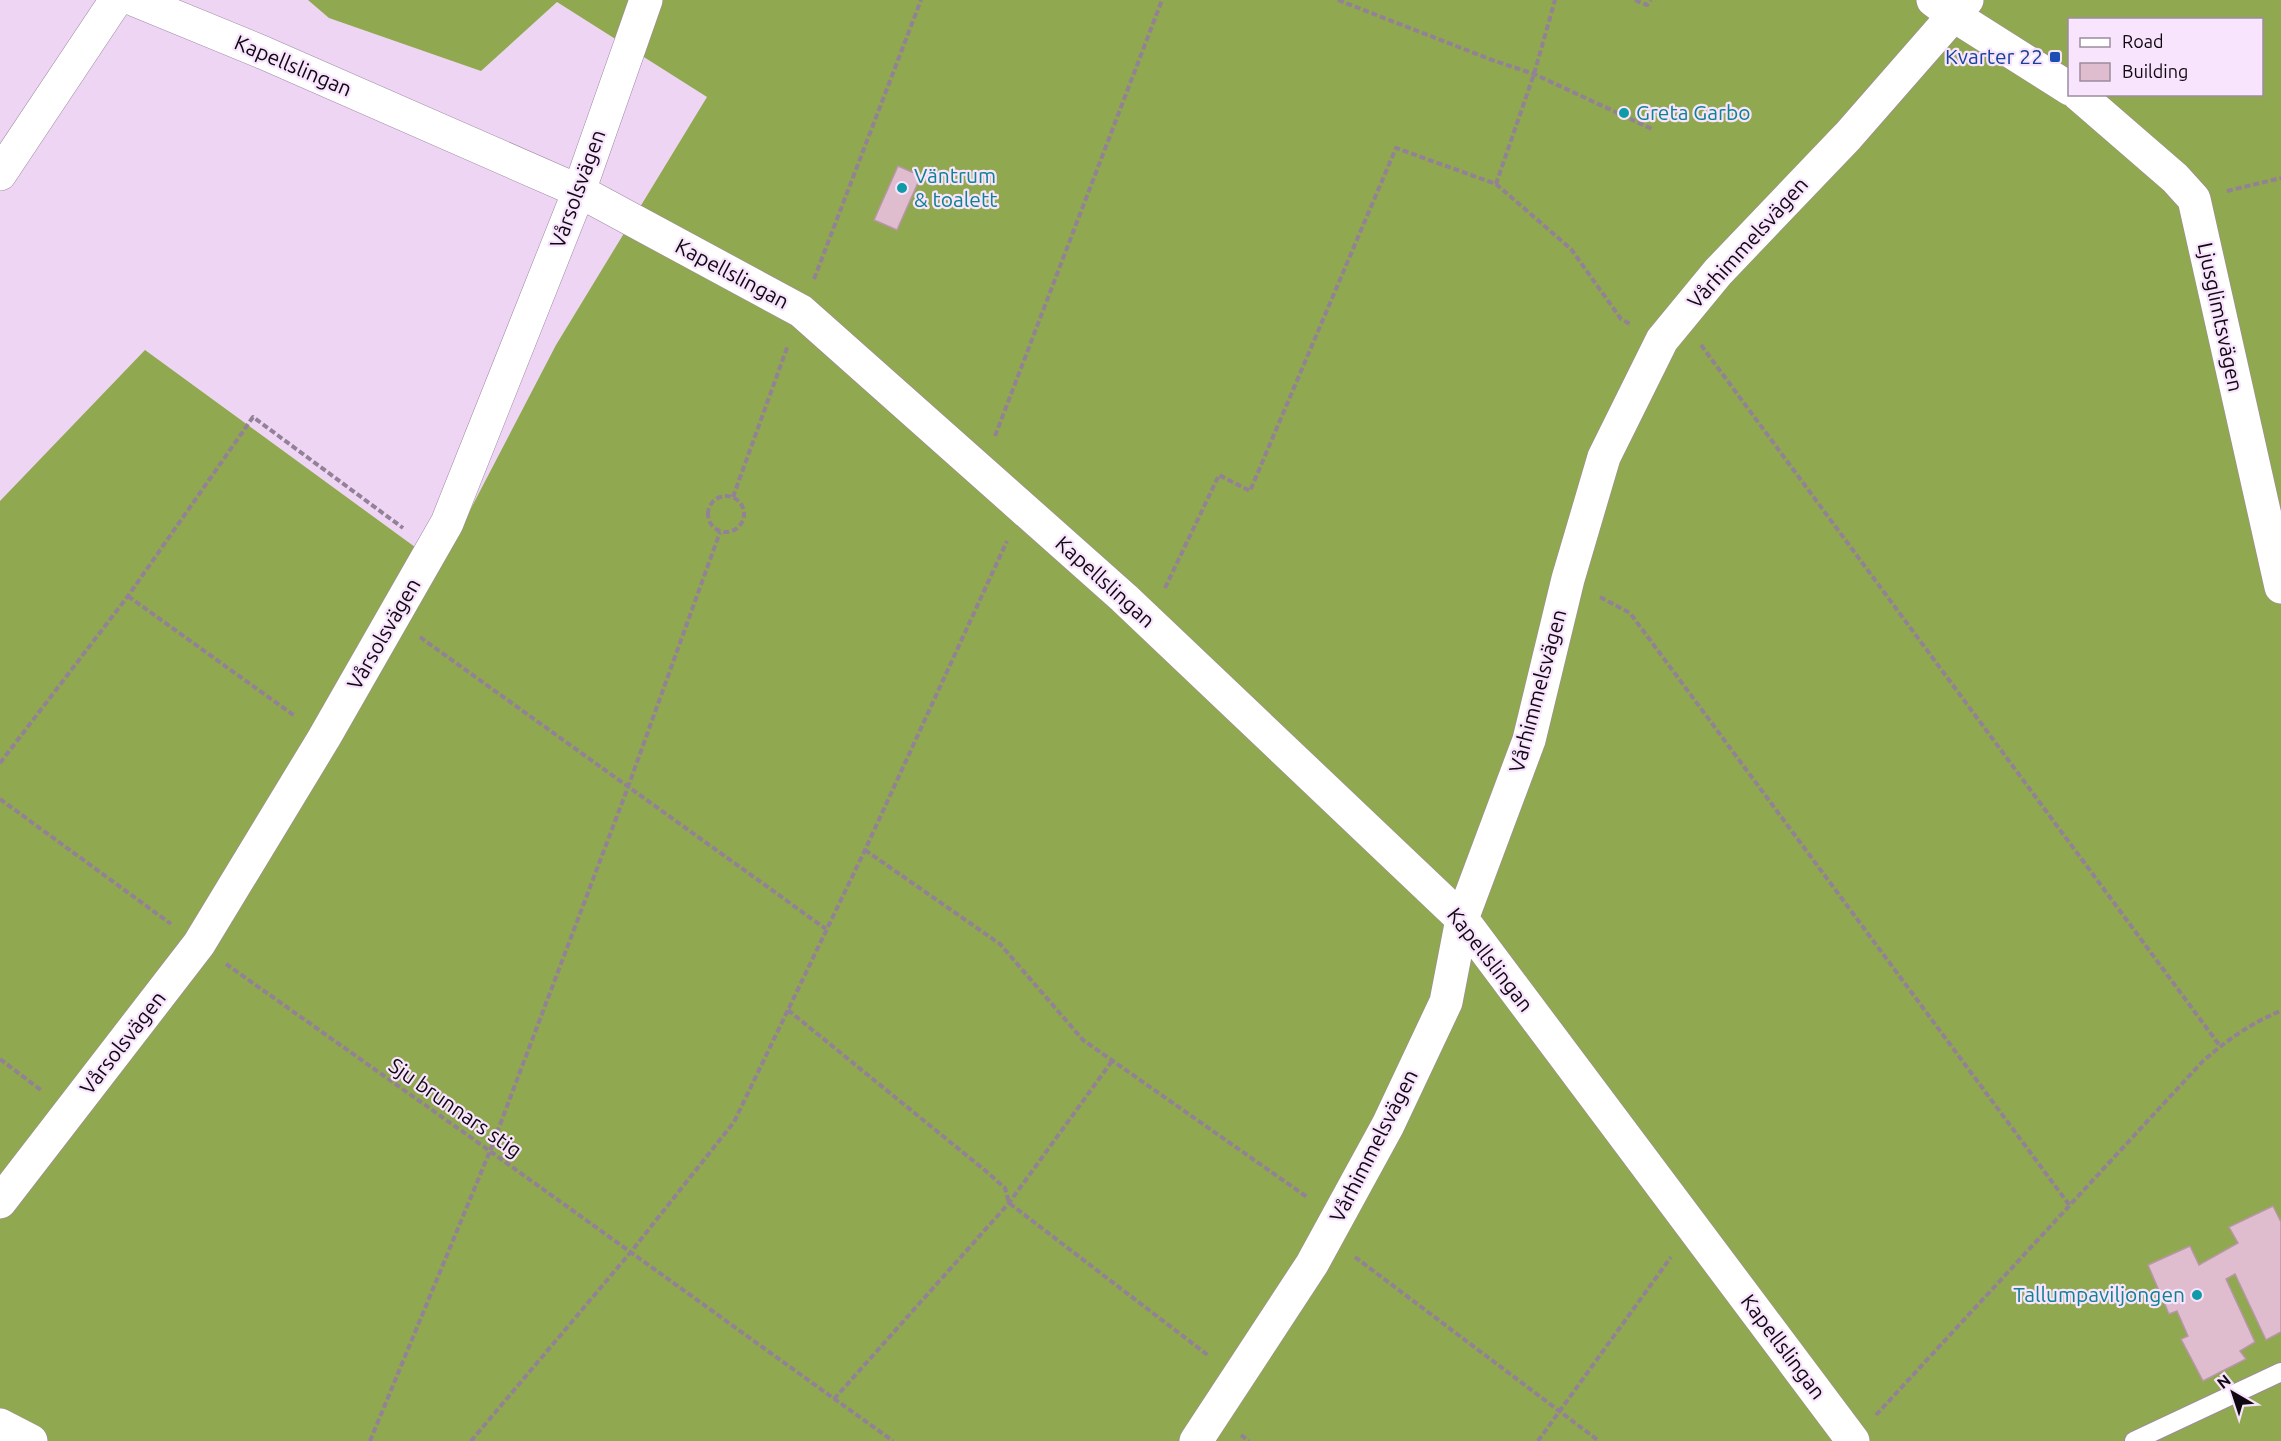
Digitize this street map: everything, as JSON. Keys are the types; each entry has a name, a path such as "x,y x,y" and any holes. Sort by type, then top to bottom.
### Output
{"street":[{"path":"0,174 116,0"},
{"name":"Kapellslingan","path":"135,0 264,53 579,191 801,311 1148,621 1462,919 1853,1441"},
{"name":"Vårsolsvägen","path":"0,1202 199,945 324,738 433,550 447,523 579,191 646,0"},
{"path":"1951,5 2068,88"},
{"name":"Vårhimmelsvägen","path":"1196,1441 1312,1264 1388,1125 1446,1002 1462,919 1529,740 1568,579 1604,457 1671,329 1718,272 1848,136 1951,5"},
{"name":"Ljusglimtsvägen","path":"2080,96 2175,178 2194,200 2281,588"},
{"path":"0,1425 31,1441"}],"lane":[{"path":"2134,1441 2281,1372"}],"path":[{"path":"733,497 801,311 921,0"},
{"path":"982,471 1162,0"},
{"path":"1338,0 1534,74 1652,129"},
{"path":"1497,184 1534,74 1555,0"},
{"path":"1635,0 1647,5 1651,0"},
{"path":"1148,621 1219,475 1251,491 1364,219 1396,148 1497,184 1571,249 1621,319 1671,329 2220,1046"},
{"path":"2194,200 2281,178"},
{"path":"0,763 128,596 253,417 433,550"},
{"path":"720,497 733,497 744,510 742,523 733,531 720,532 712,526 709,520 709,507 714,500 720,497"},
{"path":"471,1441 630,1253 734,1122 865,850 1022,508"},
{"path":"369,1441 490,1151 628,787 720,532"},
{"path":"1568,579 1630,613 2070,1206"},
{"path":"128,596 324,738"},
{"path":"393,618 826,929"},
{"name":"Sju brunnars stig","path":"0,799 199,945 893,1441"},
{"path":"865,850 1000,944 1083,1040 1332,1227 1599,1441"},
{"path":"788,1010 987,1172 1005,1188 1009,1203 1238,1378"},
{"path":"1853,1441 2203,1061 2220,1046 2264,1017 2281,1011"},
{"path":"0,1059 70,1112"},
{"path":"834,1399 1009,1203 1112,1061"},
{"path":"1538,1441 1693,1227"}],"green space":[{"path":"308,0 2281,0 2281,1441 0,1441 0,501 145,350 441,566 556,345 707,97 557,2 481,71 329,18"}],"building":[{"name":"Väntrum & toalett","path":"898,166 921,176 897,230 874,220"},
{"name":"Tallumpaviljongen","path":"2273,1206 2281,1222 2281,1332 2266,1340 2235,1274 2226,1279 2255,1342 2240,1351 2246,1359 2203,1381 2181,1339 2188,1336 2177,1311 2169,1314 2148,1265 2190,1246 2199,1265 2238,1243 2229,1227"}],"place":[{"name":"Kvarter 22","path":"2055,57"},
{"name":"Greta Garbo","path":"1624,113"},
{"name":"Väntrum & toalett","path":"902,188"},
{"name":"Tallumpaviljongen","path":"2197,1295"}]}
